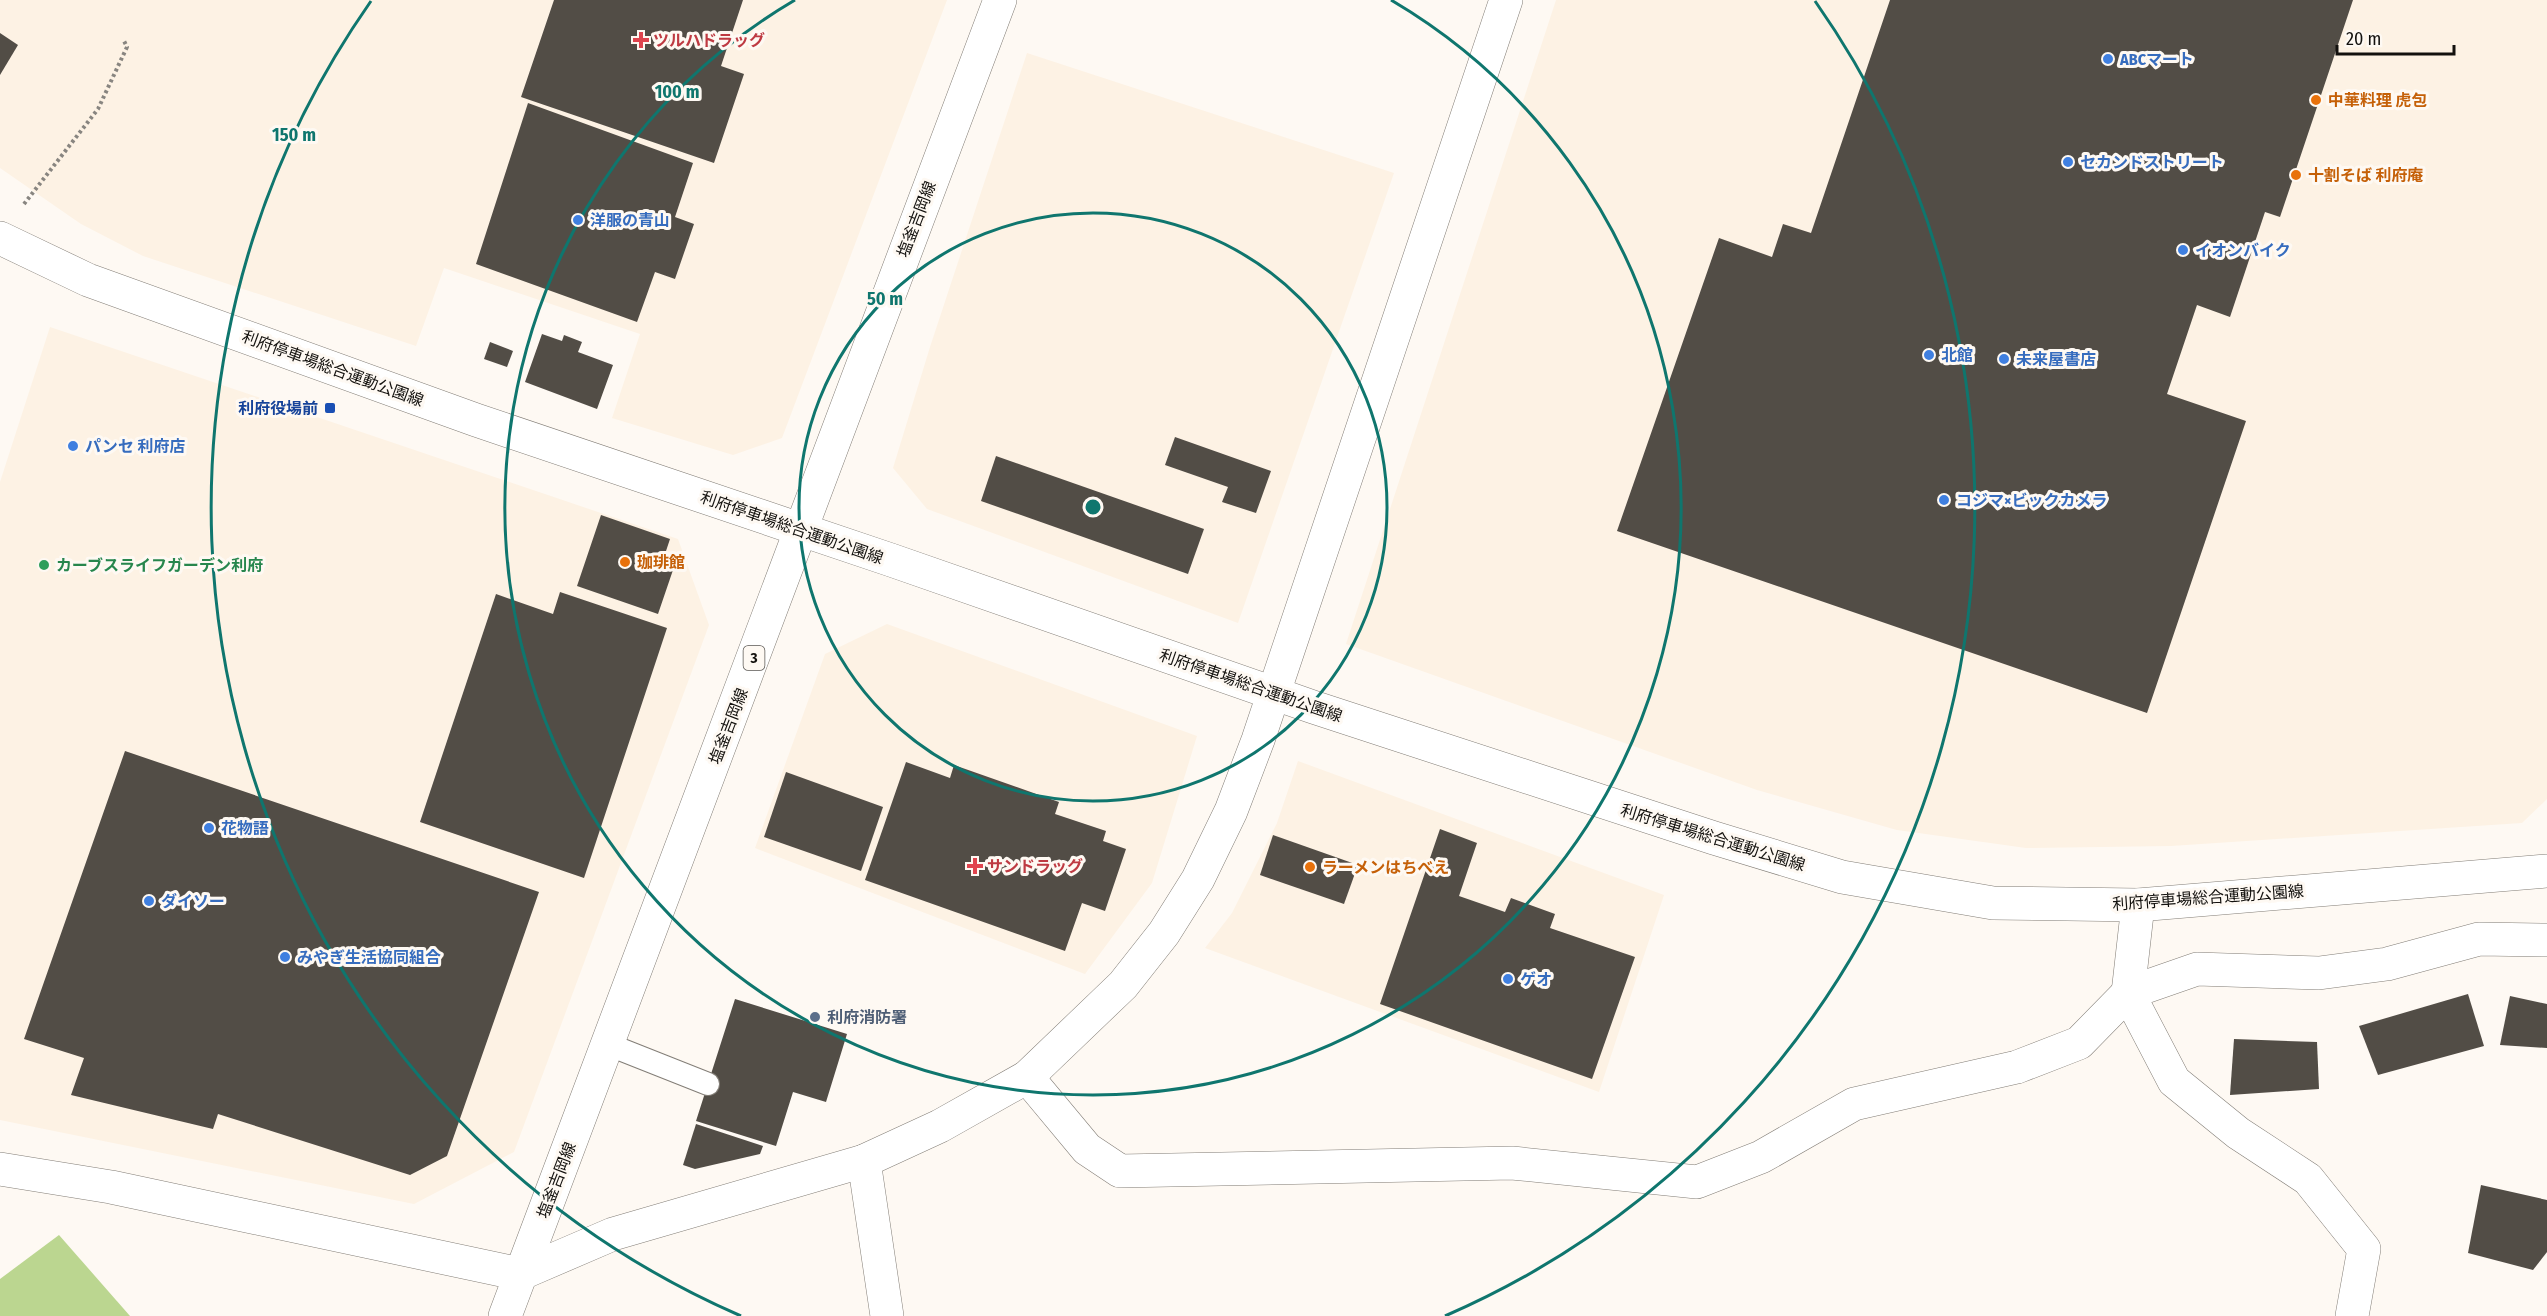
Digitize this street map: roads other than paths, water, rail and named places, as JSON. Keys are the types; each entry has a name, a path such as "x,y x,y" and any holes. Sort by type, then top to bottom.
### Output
{"street":[{"name":"塩釜吉岡線","path":"505,1316 908,239 1000,0"},
{"path":"0,1169 111,1187 520,1274 613,1234 864,1161 940,1126 1027,1077 1123,985 1164,933 1198,879 1231,811 1273,693 1506,0"},
{"name":"利府停車場総合運動公園線","path":"0,238 88,280 476,420 1273,693 1713,838 1842,877 1993,903 2138,905 2547,871"},
{"path":"2138,905 2128,993 2174,1081 2238,1133 2308,1179 2364,1249 2352,1316"},
{"path":"1027,1077 1087,1149 1120,1171 1512,1162 1697,1182 1761,1157 1854,1104 2018,1067 2079,1043 2128,993 2197,969 2319,973 2387,964 2479,939 2547,940"},
{"path":"864,1161 887,1316"}],"lane":[{"path":"607,1044 708,1084"}],"place":[{"name":"ツルハドラッグ","path":"641,40"},
{"name":"ABCマート","path":"2108,59"},
{"name":"中華料理 虎包","path":"2316,100"},
{"name":"セカンドストリート","path":"2068,162"},
{"name":"十割そば 利府庵","path":"2296,175"},
{"name":"洋服の青山","path":"578,220"},
{"name":"イオンバイク","path":"2183,250"},
{"name":"北館","path":"1929,355"},
{"name":"未来屋書店","path":"2004,359"},
{"name":"利府役場前","path":"330,408"},
{"name":"パンセ 利府店","path":"73,446"},
{"name":"コジマ×ビックカメラ","path":"1944,500"},
{"name":"珈琲館","path":"625,562"},
{"name":"カーブスライフガーデン利府","path":"44,565"},
{"name":"花物語","path":"209,828"},
{"name":"サンドラッグ","path":"975,866"},
{"name":"ラーメンはちべえ","path":"1310,867"},
{"name":"ダイソー","path":"149,901"},
{"name":"みやぎ生活協同組合","path":"285,957"},
{"name":"ゲオ","path":"1508,979"},
{"name":"利府消防署","path":"815,1017"}]}
